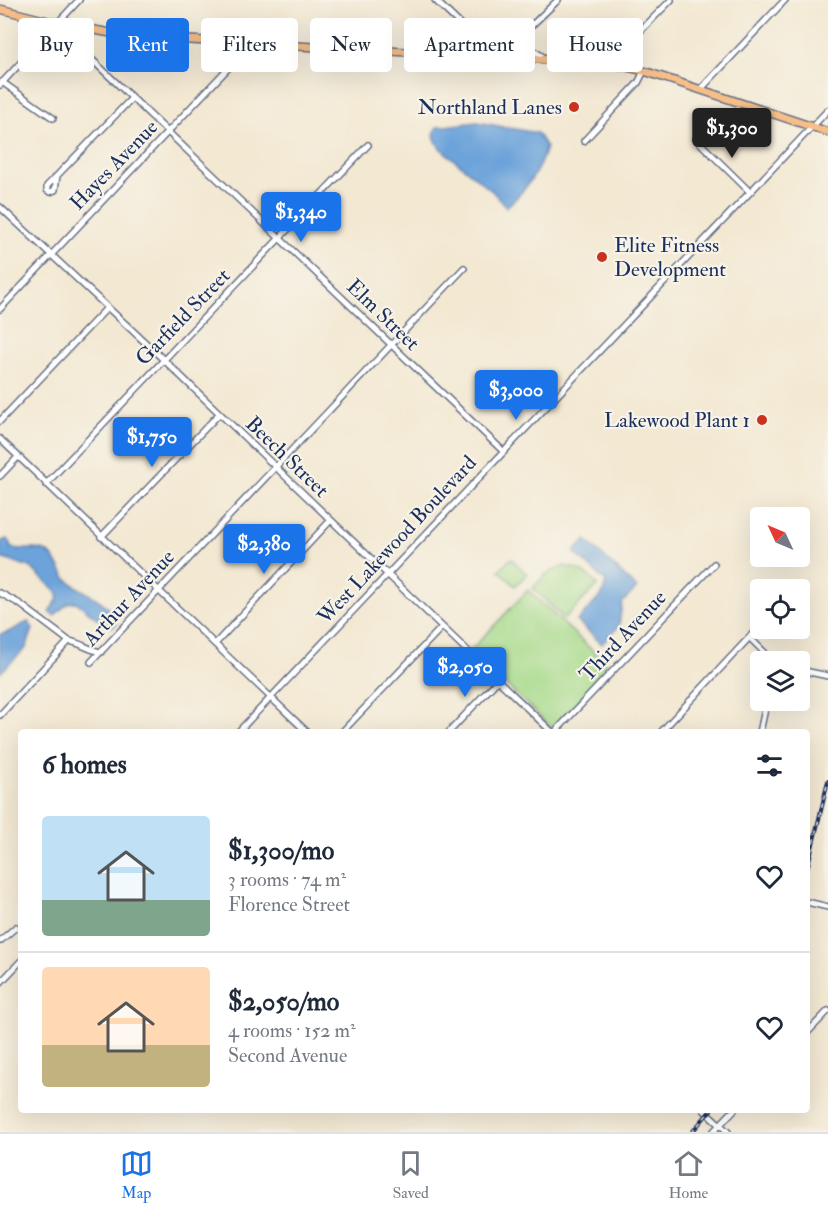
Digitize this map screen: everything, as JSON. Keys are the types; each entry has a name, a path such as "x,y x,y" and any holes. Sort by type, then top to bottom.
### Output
{"main road":[{"path":"0,9 36,18"},
{"path":"94,30 133,37 201,41"},
{"path":"298,46 404,52"},
{"path":"535,58 546,59"},
{"path":"644,71 828,132"}],"street":[{"path":"61,18 79,0"},
{"path":"435,0 454,18"},
{"path":"535,22 558,0"},
{"path":"643,28 671,0"},
{"path":"700,90 785,0"},
{"path":"535,53 546,59"},
{"name":"Elm Street","path":"94,62 503,451"},
{"path":"18,64 1,83 53,118"},
{"path":"584,141 638,84 644,71"},
{"name":"Hayes Avenue","path":"0,309 225,72"},
{"path":"57,176 132,98"},
{"name":"West Lakewood Boulevard","path":"241,729 828,110"},
{"path":"696,139 749,192"},
{"name":"Garfield Street","path":"46,484 368,145"},
{"name":"Beech Street","path":"0,207 164,360 550,729"},
{"name":"Arthur Avenue","path":"91,662 464,268"},
{"path":"0,421 107,309"},
{"path":"101,537 219,414"},
{"path":"0,440 304,729"},
{"path":"0,476 18,457"},
{"path":"215,644 330,521"},
{"name":"Third Avenue","path":"556,729 714,564"},
{"path":"0,593 20,604 69,641 101,652"},
{"path":"345,729 442,627"},
{"path":"664,729 750,638"},
{"path":"751,639 763,651"},
{"path":"0,715 69,641"},
{"path":"810,672 828,676"},
{"path":"452,729 498,680"},
{"path":"761,729 765,711"},
{"path":"810,903 828,907"},
{"path":"0,941 16,927"},
{"path":"1,981 18,964"},
{"path":"810,1030 828,1011"},
{"path":"707,1113 727,1131"},
{"path":"713,1132 731,1113"}],"green space":[{"path":"511,558 527,574 515,586 499,570"},
{"path":"564,566 582,572 598,585 564,619 533,588 546,574"},
{"path":"528,590 611,668 554,727 550,726 470,651"}],"water":[{"path":"477,122 537,133 546,147 531,180 506,207 493,192 440,148 435,138 434,132 437,127"},
{"path":"7,539 10,547 38,549 50,554 66,578 108,608 116,624 112,627 107,626 76,602 68,603 54,616 50,613 58,599 58,593 30,567 0,558 0,542"},
{"path":"586,540 637,588 622,603 619,626 602,644 577,621 602,595 606,582 574,552"},
{"path":"29,622 33,629 26,648 0,673 0,634"}],"railway":[{"path":"810,856 828,781"},
{"path":"692,1132 708,1113"}],"place":[{"name":"Northland Lanes","path":"574,107"},
{"name":"Elite Fitness Development","path":"602,257"},
{"name":"Lakewood Plant 1","path":"762,420"}]}
